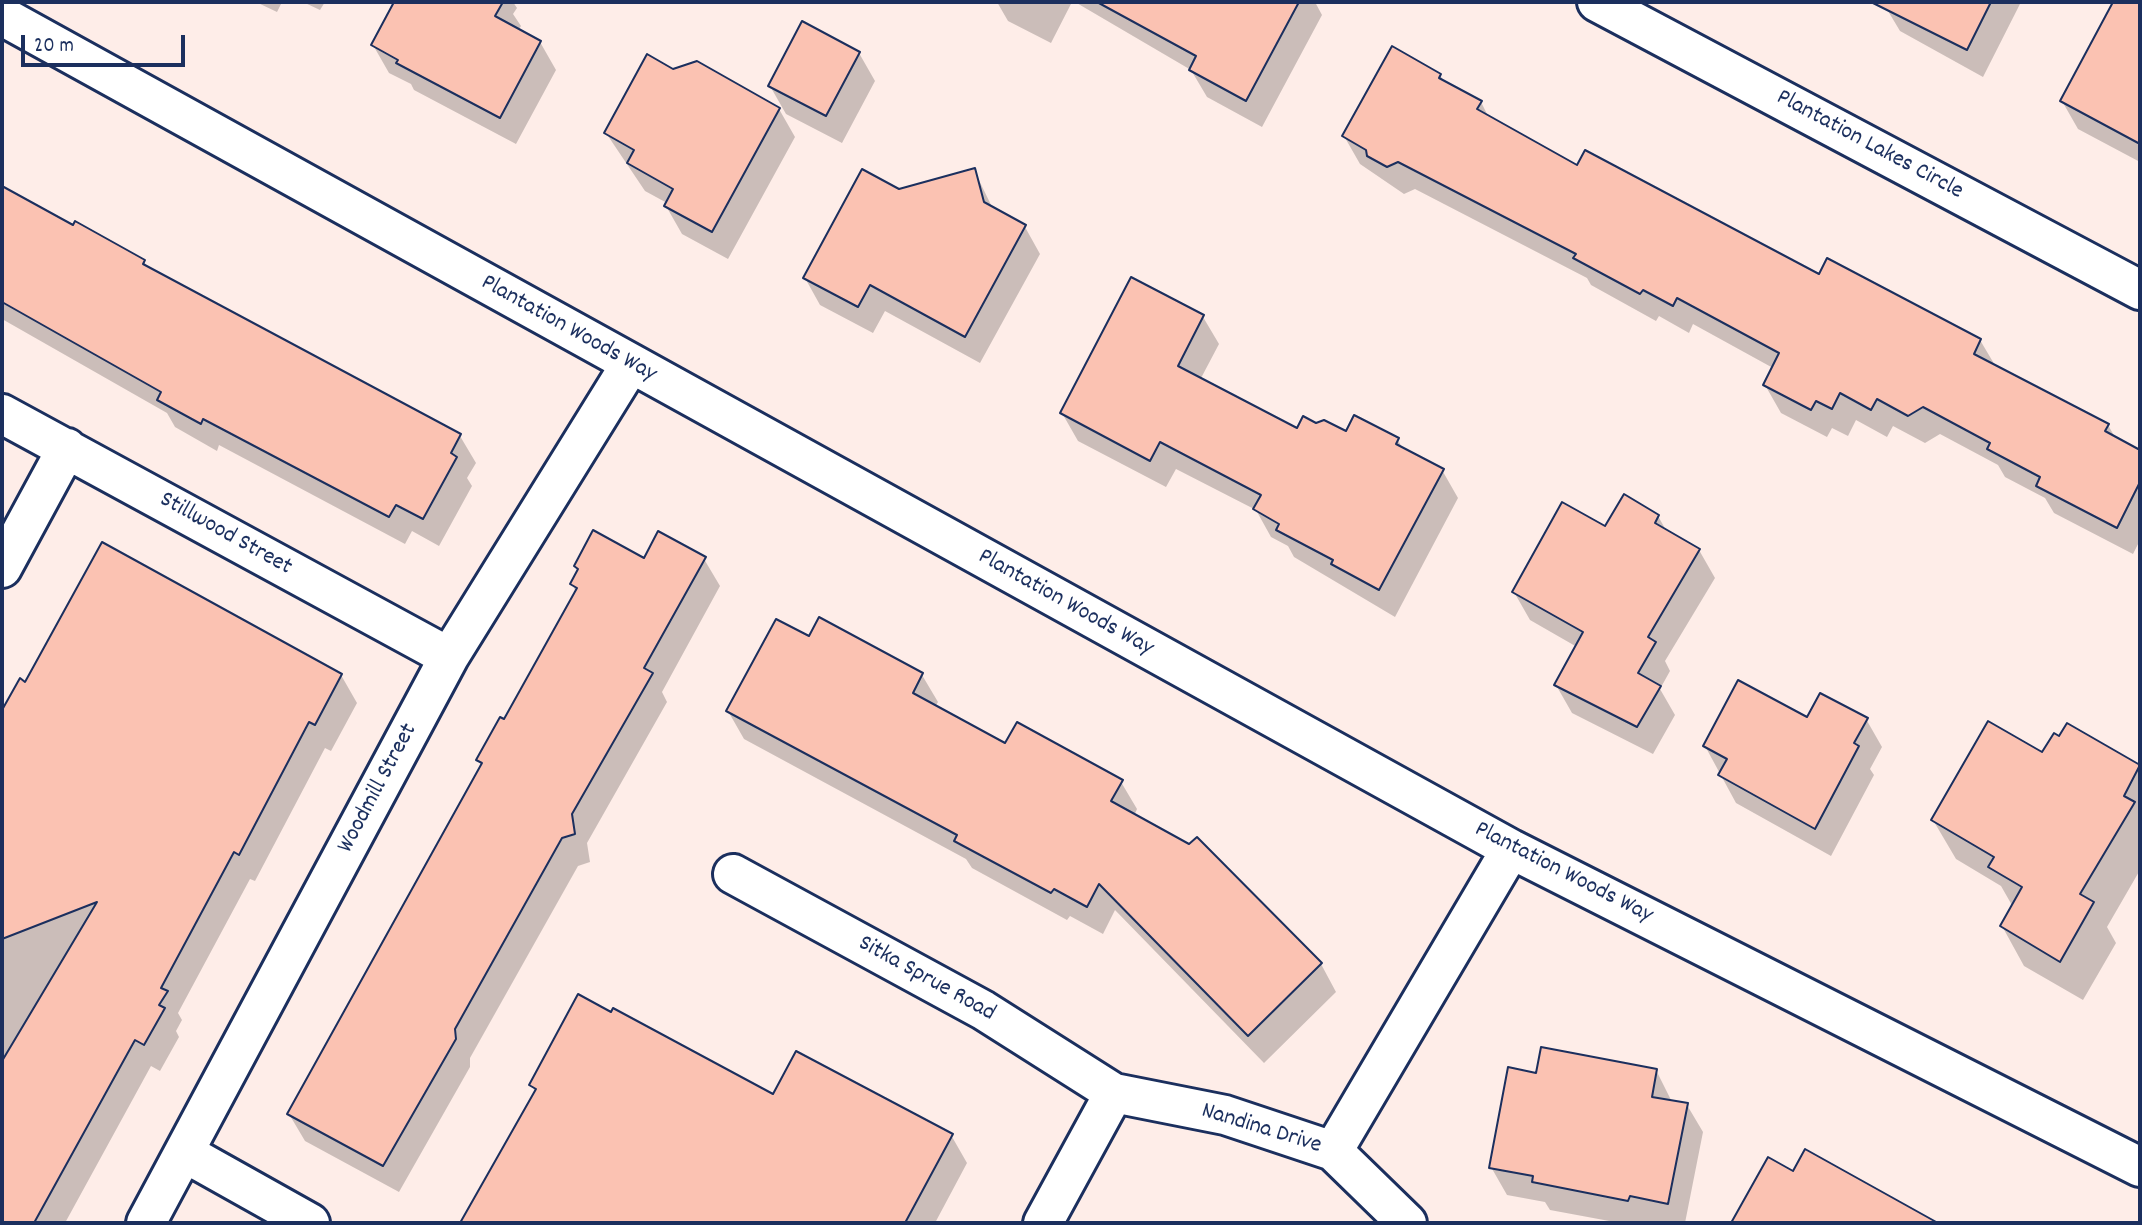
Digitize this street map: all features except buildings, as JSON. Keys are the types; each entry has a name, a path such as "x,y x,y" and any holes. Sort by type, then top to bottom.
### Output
{"street":[{"name":"Plantation Lakes Circle","path":"1597,2 2140,290"},
{"name":"Plantation Woods Way","path":"2,16 1511,849 2140,1167"},
{"name":"Woodmill Street","path":"146,1223 449,657 630,365"},
{"name":"Stillwood Street","path":"2,414 449,657"},
{"path":"2,568 67,449"},
{"name":"Nandina Drive","path":"1115,1093 1225,1115 1333,1151 1511,849"},
{"name":"Sitka Sprue Road","path":"733,874 983,1010 1115,1093"},
{"path":"1043,1223 1115,1093"},
{"path":"1333,1151 1407,1223"},
{"path":"185,1153 310,1223"}]}
